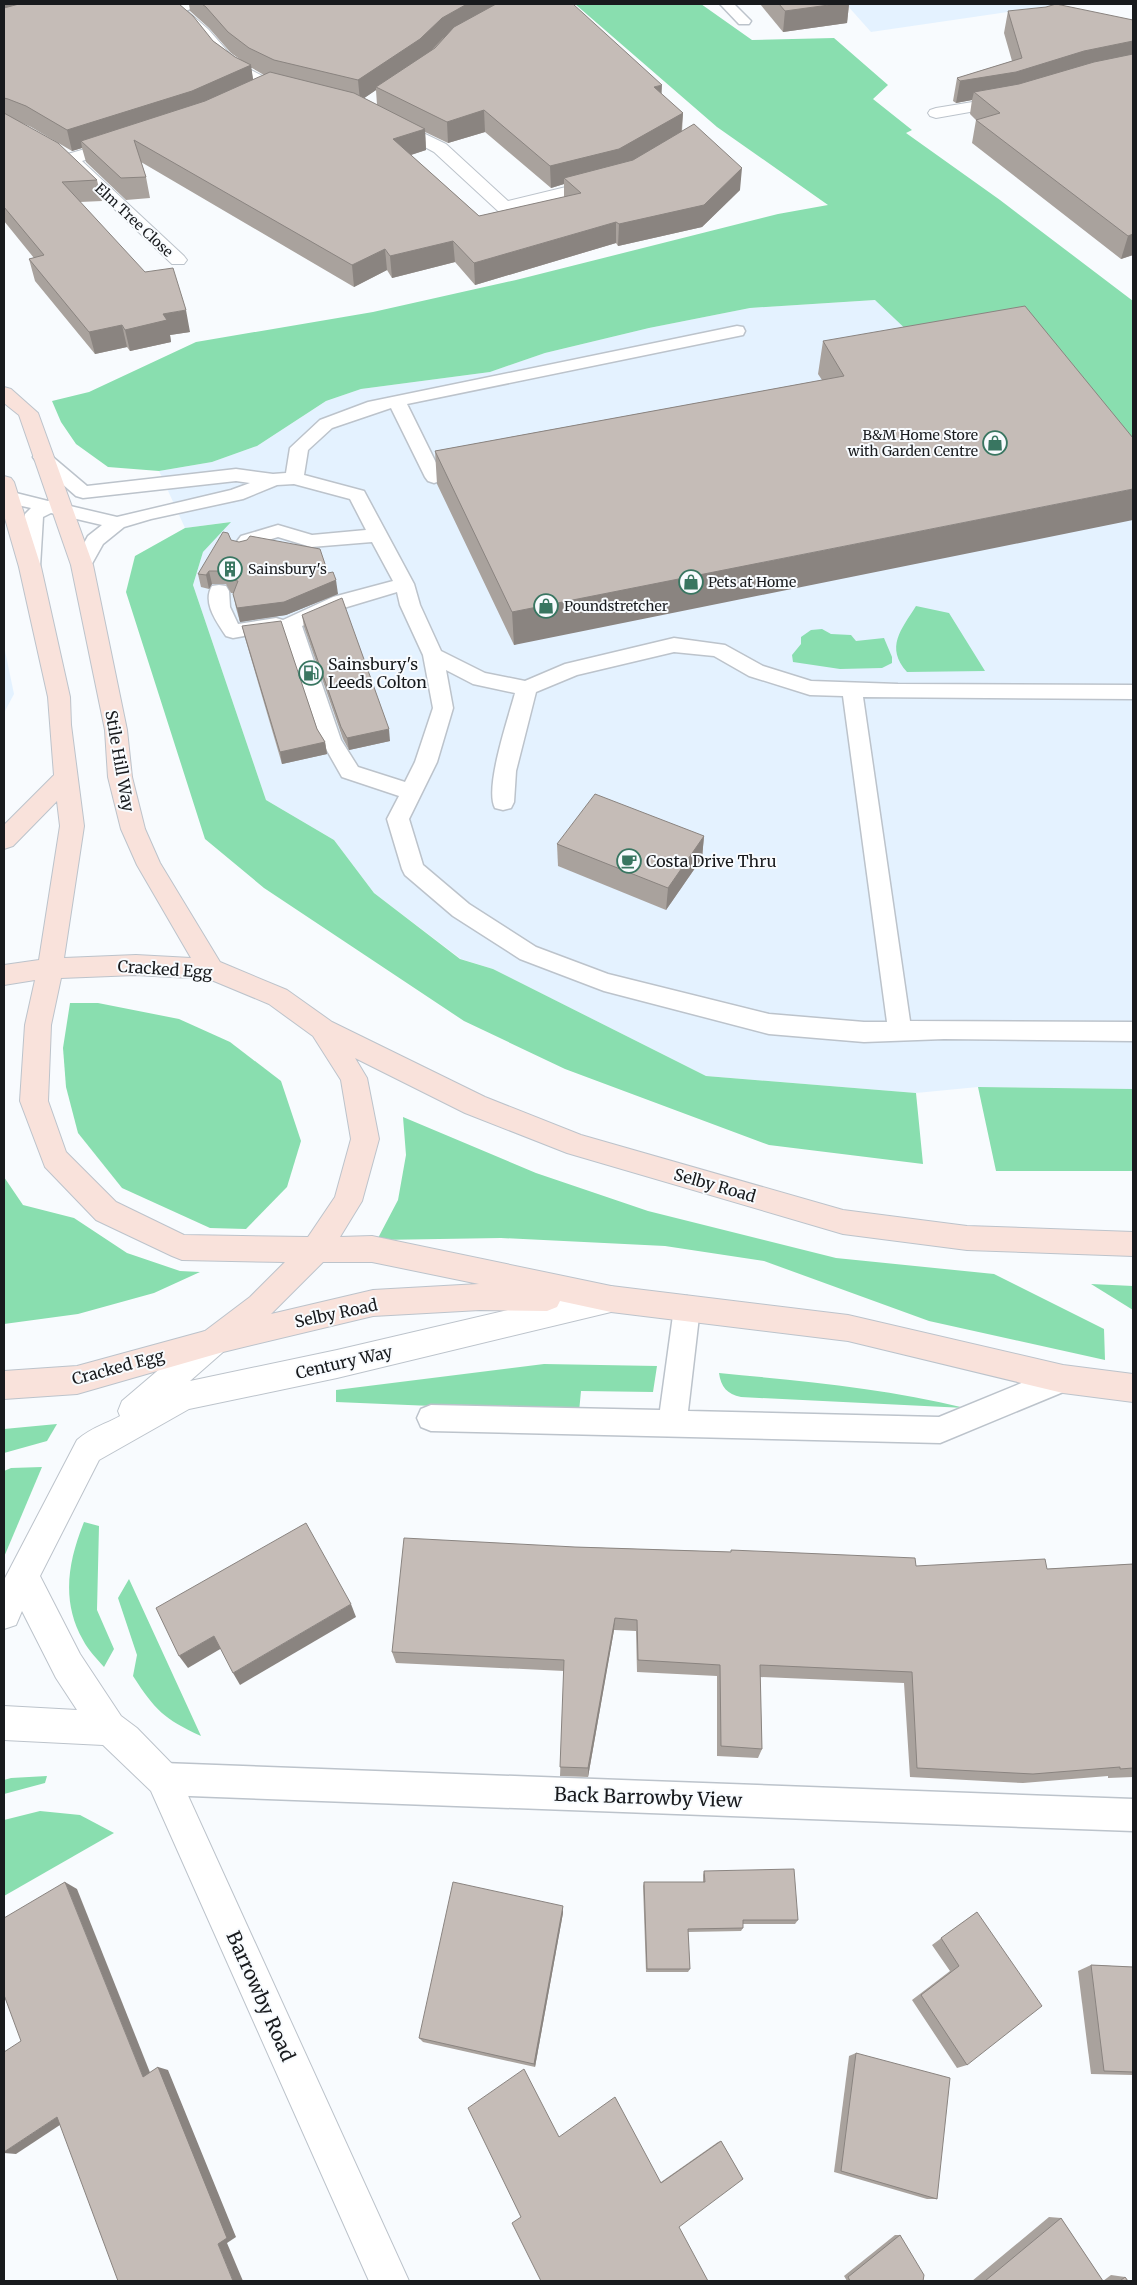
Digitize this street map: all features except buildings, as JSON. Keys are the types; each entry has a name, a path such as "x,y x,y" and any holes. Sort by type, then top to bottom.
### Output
{"street":[{"path":"179,6 224,58 245,73 271,86 308,95"},
{"path":"250,96 271,86"},
{"path":"936,113 1023,97"},
{"path":"380,117 440,148 504,207 616,179"},
{"path":"70,159 139,138"},
{"name":"Elm Tree Close","path":"52,149 70,159 178,260"},
{"name":"Stile Hill Way","path":"4,393 28,413 57,506 82,565 116,730 120,777 133,829 149,865 211,969"},
{"path":"6,490 30,567 59,698 60,725 72,826 50,968 38,1025 34,1101 55,1159 106,1211 182,1247 316,1250"},
{"path":"4,840 67,777"},
{"name":"Cracked Egg","path":"4,975 50,968 136,964 211,969 278,998 322,1029 354,1078 365,1139 348,1201 316,1250 260,1306 212,1342 77,1380 4,1385"},
{"name":"Selby Road","path":"322,1029 475,1105 577,1146 843,1222 967,1238 1133,1244"},
{"name":"Selby Road","path":"316,1250 372,1249 611,1298 848,1328 1063,1379 1133,1388"},
{"name":"Selby Road","path":"212,1342 373,1303 480,1297 611,1298"},
{"name":"Century Way","path":"88,1450 184,1396 337,1364 611,1298"},
{"path":"4,1613 88,1450 212,1342"},
{"name":"Barrowby Road","path":"23,1576 49,1632 68,1666 109,1728 125,1740 162,1779 389,2281"},
{"path":"4,1723 109,1728"}],"lane":[{"path":"727,4 744,21"},
{"path":"294,478 299,448 326,424 374,406 737,331"},
{"path":"397,401 434,477"},
{"path":"42,457 83,492"},
{"path":"30,567 34,514 57,506 83,492 236,475 273,480 294,478 357,495 404,584 410,605 433,655 443,708 426,762 398,819 413,869 461,910 528,953 604,982 768,1024 864,1032 1133,1032"},
{"path":"82,565 95,540 116,523 236,495 273,480"},
{"path":"6,490 116,523"},
{"path":"242,548 248,540 278,531 311,541 378,535"},
{"path":"219,591 217,601 220,610 233,631 291,623 340,602 404,584"},
{"path":"291,623 331,740 350,772 411,792"},
{"path":"433,655 480,678 527,688 572,669 674,645 718,650 756,672 810,688 1133,692"},
{"path":"503,802 506,771 527,688"},
{"path":"852,689 900,1031"},
{"path":"672,1424 687,1308"},
{"name":"Selby Road","path":"431,1418 940,1430 1063,1379"},
{"name":"Back Barrowby View","path":"162,1779 1133,1815"}],"shaded area":[{"path":"846,4 1062,4 871,32"},
{"path":"876,300 932,354 1133,484 1133,1089 978,1087 916,1093 706,1076 493,969 461,959 374,893 334,840 266,800 193,585 203,552 230,522 185,528 159,471 212,462 257,446 326,401 361,389 490,372 545,353 649,328 750,308"},
{"path":"4,646 14,694 4,713"}],"green space":[{"path":"575,4 701,4 752,40 834,38 888,85 873,99 912,130 906,133 1000,200 1133,301 1133,484 932,354 875,300 750,308 649,328 545,353 490,372 361,389 326,401 257,446 212,462 159,471 108,467 76,444 61,422 52,401 89,392 196,342 373,312 516,280 778,214 828,205 717,127"},
{"path":"231,522 203,552 193,585 266,800 334,840 374,893 460,959 493,969 706,1076 916,1093 923,1164 769,1145 565,1069 464,1021 264,888 205,839 126,592 135,556 185,528"},
{"path":"916,606 949,613 985,671 907,672 900,663 896,646 905,623"},
{"path":"822,629 831,634 851,635 856,641 884,638 892,657 892,663 882,668 840,669 793,662 792,655 801,644 801,637 811,630"},
{"path":"70,1003 98,1003 179,1019 230,1042 281,1081 301,1141 287,1187 246,1229 210,1228 122,1188 78,1133 66,1087 63,1048"},
{"path":"978,1087 1133,1089 1133,1171 996,1171"},
{"path":"403,1117 536,1173 648,1211 836,1258 994,1274 1104,1329 1105,1360 929,1321 764,1261 665,1246 501,1238 377,1240 398,1200 406,1155"},
{"path":"4,1177 23,1205 74,1218 127,1253 180,1271 200,1272 154,1293 78,1314 4,1324"},
{"path":"1091,1284 1133,1286 1133,1310"},
{"path":"544,1364 657,1366 653,1392 581,1391 579,1412 336,1402 336,1390"},
{"path":"719,1373 873,1390 965,1408 741,1397 728,1392 721,1382"},
{"path":"57,1424 47,1441 4,1453 4,1429"},
{"path":"42,1467 4,1557 4,1471 11,1468"},
{"path":"84,1522 99,1526 97,1610 114,1649 104,1667 83,1640 76,1625 69,1596 69,1581 74,1552"},
{"path":"129,1579 201,1736 169,1719 161,1712 133,1676 137,1655 118,1598"},
{"path":"47,1776 45,1783 4,1794 4,1780"},
{"path":"40,1811 80,1815 114,1833 4,1896 4,1820"}],"place":[{"name":"B&M Home Store with Garden Centre","path":"995,443"},
{"name":"Sainsbury's","path":"230,569"},
{"name":"Pets at Home","path":"691,582"},
{"name":"Poundstretcher","path":"546,606"},
{"name":"Sainsbury's Leeds Colton","path":"311,673"},
{"name":"Costa Drive Thru","path":"629,861"}]}
